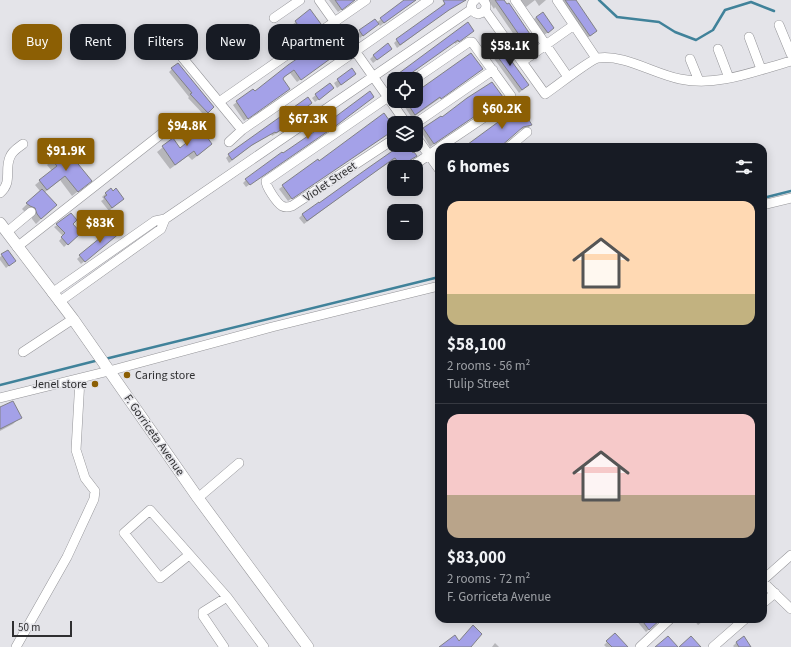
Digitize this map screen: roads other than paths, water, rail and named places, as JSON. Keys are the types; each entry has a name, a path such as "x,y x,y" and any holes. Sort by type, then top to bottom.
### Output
{"main road":[{"name":"F. Gorriceta Avenue","path":"3,228 73,319 198,498 308,647"}],"street":[{"path":"274,18 300,0"},
{"path":"319,0 335,22"},
{"path":"219,102 366,0"},
{"path":"359,48 429,0"},
{"path":"473,4 473,12 481,14 485,10 486,4 484,0"},
{"path":"514,0 568,78"},
{"path":"557,0 596,58"},
{"path":"52,293 155,221 165,220 374,77 473,4"},
{"path":"485,10 523,61 545,94 596,58 613,58 665,75 699,81 718,81 791,61"},
{"path":"523,61 574,25"},
{"path":"780,25 791,54"},
{"path":"749,37 761,69"},
{"path":"423,74 469,42 472,42 493,70 511,98 447,143"},
{"path":"718,49 729,78"},
{"path":"359,56 374,77 387,91"},
{"path":"690,59 699,81"},
{"path":"184,60 242,130"},
{"path":"229,142 242,130 342,60"},
{"path":"423,119 493,70"},
{"name":"Violet Street","path":"387,98 266,181 266,184 281,206 292,206 387,143"},
{"path":"17,246 165,131"},
{"path":"515,143 527,132"},
{"path":"0,193 5,189 8,182 9,157 12,152 24,144"},
{"path":"423,147 435,163"},
{"path":"422,160 435,151"},
{"path":"767,204 791,198"},
{"path":"3,228 31,212"},
{"path":"59,302 161,229 165,220"},
{"path":"0,398 80,379 272,327 435,287"},
{"path":"23,352 73,319"},
{"path":"16,647 67,556 94,499 95,491 85,478 76,450 80,379"},
{"path":"198,498 239,463"},
{"path":"189,555 160,578 124,533 150,510 227,597 264,647"},
{"path":"767,577 791,555"},
{"path":"767,585 791,608"},
{"path":"767,600 775,593"},
{"path":"224,647 203,616 203,612 227,597"},
{"path":"640,647 666,623"},
{"path":"713,647 740,623"}],"waterway":[{"path":"599,0 617,17 659,22 675,32 696,40 713,30 725,10 751,2 774,11"},
{"path":"767,197 791,191"},
{"path":"105,359 435,278"},
{"path":"0,385 99,360"}],"place":[{"name":"Caring store","path":"127,375"},
{"name":"Jenel store","path":"95,384"}]}
